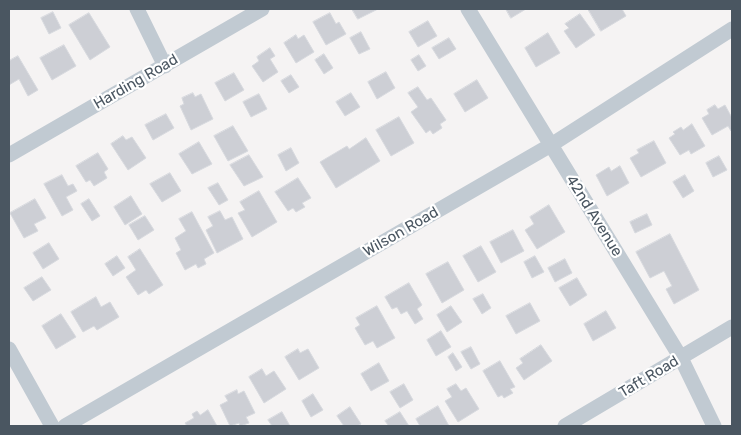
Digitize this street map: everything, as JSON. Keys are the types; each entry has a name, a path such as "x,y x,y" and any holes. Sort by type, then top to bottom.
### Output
{"street":[{"path":"137,9 165,66"},
{"name":"Harding Road","path":"9,155 262,9"},
{"name":"42nd Avenue","path":"468,9 681,358 714,426"},
{"name":"Wilson Road","path":"64,426 550,146 732,29"},
{"name":"Taft Road","path":"565,426 732,327"},
{"path":"9,349 52,426"}],"building":[{"path":"352,9 378,9 358,19"},
{"path":"506,9 526,9 511,18"},
{"path":"588,9 622,9 626,16 601,31"},
{"path":"53,12 61,28 49,34 41,18"},
{"path":"89,13 110,47 90,60 69,25"},
{"path":"330,13 336,24 339,22 346,34 326,45 313,22"},
{"path":"580,14 595,35 576,48 564,31 569,28 565,24"},
{"path":"428,21 437,36 418,47 409,32"},
{"path":"361,32 370,49 359,54 350,38"},
{"path":"548,33 560,53 536,67 525,48"},
{"path":"296,35 298,39 304,35 314,52 296,63 284,43"},
{"path":"449,38 456,49 439,59 432,48"},
{"path":"64,45 76,66 52,80 40,58"},
{"path":"270,48 275,56 270,59 278,72 263,82 252,66 259,61 257,57"},
{"path":"324,54 333,68 324,74 315,60"},
{"path":"419,55 426,66 418,71 411,60"},
{"path":"18,56 38,90 28,96 19,79 9,85 9,61"},
{"path":"386,72 395,88 377,99 368,82"},
{"path":"234,73 244,90 225,101 215,83"},
{"path":"291,75 299,87 289,93 281,81"},
{"path":"477,80 488,98 465,112 454,94"},
{"path":"418,87 427,100 431,98 446,120 440,124 442,128 433,134 430,130 426,133 411,112 418,107 408,93"},
{"path":"193,93 195,97 201,94 213,119 191,130 180,106 184,104 182,98"},
{"path":"351,93 360,107 345,116 336,102"},
{"path":"259,94 267,109 251,117 243,102"},
{"path":"715,105 718,109 725,105 732,118 731,131 728,126 712,135 702,118 709,114 707,110"},
{"path":"166,114 174,128 153,140 145,125"},
{"path":"399,117 414,143 391,156 376,130"},
{"path":"692,124 705,146 691,154 689,150 680,155 669,138 675,134 673,132 681,127 683,130"},
{"path":"233,126 248,151 228,161 214,136"},
{"path":"123,136 126,140 132,137 146,158 128,170 111,144"},
{"path":"366,138 380,161 336,188 320,162 347,146 349,149"},
{"path":"654,141 666,163 641,177 630,158 639,153 637,150"},
{"path":"199,142 212,164 192,174 179,154"},
{"path":"291,148 299,163 286,171 278,155"},
{"path":"98,153 108,169 104,172 107,178 94,186 90,180 86,182 76,166"},
{"path":"249,155 263,177 244,186 230,165"},
{"path":"719,156 727,170 713,177 706,163"},
{"path":"620,166 629,183 607,196 596,175 609,167 611,171"},
{"path":"170,173 181,191 162,202 150,184"},
{"path":"62,175 68,186 73,184 77,191 66,197 73,210 62,216 44,184"},
{"path":"685,175 694,191 683,198 673,182"},
{"path":"298,178 311,198 302,203 305,207 296,212 293,208 288,211 275,192"},
{"path":"218,183 228,200 219,205 208,188"},
{"path":"259,191 277,222 252,237 238,213 245,210 240,202"},
{"path":"131,196 142,214 125,225 114,207"},
{"path":"35,199 46,218 34,224 38,231 24,238 10,213"},
{"path":"89,199 100,216 92,221 81,204"},
{"path":"549,205 565,232 537,249 525,230 534,224 530,217"},
{"path":"220,211 225,220 232,217 243,239 217,253 206,230 213,226 208,217"},
{"path":"192,212 214,253 204,259 206,264 198,268 196,264 185,270 176,253 181,250 175,238 186,231 179,219"},
{"path":"647,214 652,225 635,233 630,222"},
{"path":"145,216 154,230 138,240 129,225"},
{"path":"513,230 524,251 501,263 490,242"},
{"path":"670,234 699,290 674,304 666,289 672,286 664,271 650,278 636,252"},
{"path":"49,243 59,259 43,269 33,253"},
{"path":"481,246 496,272 478,282 463,256"},
{"path":"140,249 163,285 149,294 146,290 138,295 126,277 136,270 128,257"},
{"path":"117,256 125,268 113,276 105,264"},
{"path":"535,256 544,272 532,278 524,262"},
{"path":"565,259 572,273 555,282 548,268"},
{"path":"448,262 464,290 442,303 426,274"},
{"path":"42,277 51,290 33,301 24,288"},
{"path":"577,278 587,295 570,306 559,288"},
{"path":"409,283 422,305 417,309 423,319 415,324 407,311 401,314 397,307 392,309 385,297"},
{"path":"483,294 491,308 482,314 473,299"},
{"path":"96,297 101,307 110,302 119,317 97,330 94,326 83,332 71,312"},
{"path":"530,303 540,321 516,334 506,316"},
{"path":"377,306 395,338 377,348 373,341 365,345 355,328 360,325 356,318"},
{"path":"451,306 462,322 447,332 437,315"},
{"path":"606,311 616,328 593,341 584,324"},
{"path":"61,314 76,337 56,349 42,326"},
{"path":"441,331 451,347 436,356 427,340"},
{"path":"541,345 552,361 524,380 516,368 523,363 520,359"},
{"path":"471,347 480,364 471,369 461,352"},
{"path":"298,349 300,353 308,349 319,368 299,380 285,357"},
{"path":"453,353 462,367 456,371 448,357"},
{"path":"500,361 515,387 510,389 513,393 504,398 502,395 498,397 483,371"},
{"path":"379,363 389,381 371,391 361,374"},
{"path":"262,369 266,376 274,371 286,389 264,403 249,377"},
{"path":"404,384 413,400 400,408 390,392"},
{"path":"456,384 461,391 466,388 479,409 458,422 445,401 452,397 447,389"},
{"path":"237,390 238,394 244,391 255,413 246,417 249,423 240,426 239,423 230,426 220,405 228,401 225,396"},
{"path":"313,394 323,410 311,417 302,401"},
{"path":"438,406 449,426 420,426 416,419"},
{"path":"350,407 361,424 357,426 344,426 337,416"},
{"path":"208,410 217,426 187,426 185,423 194,418 192,414 197,411 200,415"},
{"path":"282,412 290,426 272,426 268,420"},
{"path":"400,412 409,426 386,426 388,425 385,421"}]}
